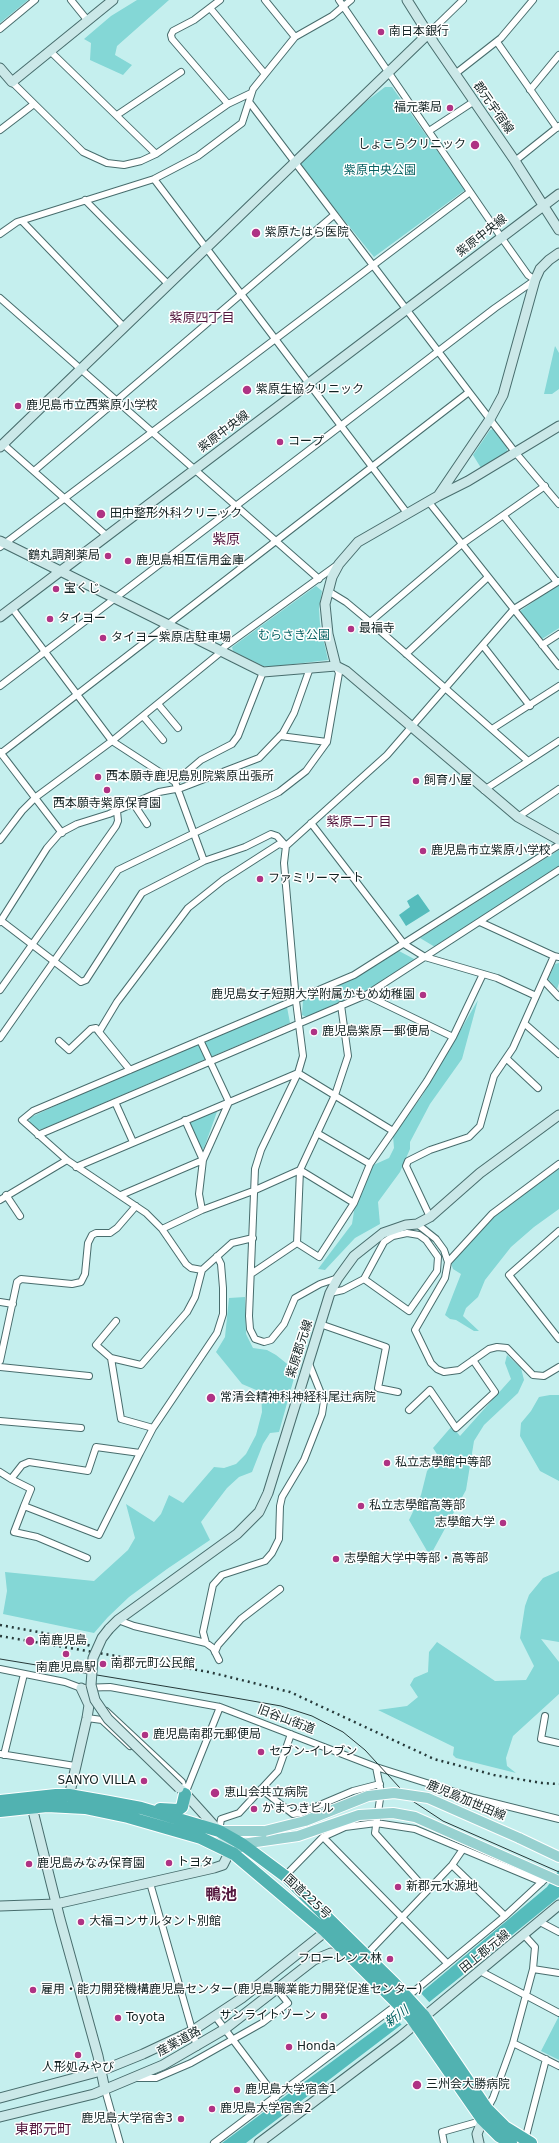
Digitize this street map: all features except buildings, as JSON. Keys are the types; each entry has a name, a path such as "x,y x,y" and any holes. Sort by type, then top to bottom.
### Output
{"highway":[{"path":"141,1808 178,1810 182,1807 182,1791"},
{"name":"国道225号","path":"0,1801 47,1795 85,1808 128,1817 201,1838 235,1850 285,1876 335,1923 366,1955 418,2017 483,2116 499,2136 511,2143"},
{"name":"国道225号","path":"0,1811 68,1801 141,1808 219,1831 235,1850 326,1931 350,1956 404,2002"},
{"name":"国道225号","path":"483,2116 505,2127 528,2142"}],"main road":[{"name":"鹿児島加世田線","path":"219,1831 265,1831 304,1821 368,1796 394,1793 428,1798 559,1857"},
{"path":"235,1850 298,1836 346,1819 377,1818 393,1813 415,1817 550,1879"}],"street":[{"path":"0,29 35,0"},
{"path":"71,0 88,21"},
{"path":"12,82 113,0"},
{"path":"220,0 194,20 173,30 171,35 172,39 228,104"},
{"path":"265,0 295,37"},
{"path":"339,0 528,275 535,280"},
{"path":"0,68 34,104 84,152 99,160 124,165 141,161 156,154 228,104 251,93 295,37 332,16 351,0"},
{"name":"郡元宇宿線","path":"407,0 454,74 559,230"},
{"path":"107,536 34,471 2,446 463,0"},
{"path":"454,74 497,42 533,0"},
{"path":"210,8 265,74"},
{"path":"497,42 558,127 514,161"},
{"path":"50,52 156,154"},
{"path":"530,90 559,55"},
{"path":"117,115 181,72"},
{"path":"0,234 13,225 85,200 154,179 198,156 242,123 250,103 251,93"},
{"path":"429,131 473,102"},
{"path":"250,103 515,452 559,504"},
{"path":"0,130 34,104"},
{"path":"154,179 407,513"},
{"path":"470,192 2,544 61,571 263,672 336,666 346,671 484,790 518,817 559,840"},
{"name":"紫原中央線","path":"0,617 407,309 501,236 559,194"},
{"path":"85,200 168,284"},
{"path":"34,471 334,215"},
{"path":"22,222 124,327"},
{"path":"438,496 490,419 503,395 535,280 540,269 559,253"},
{"path":"0,686 495,308 535,280"},
{"path":"0,298 319,579"},
{"path":"62,833 36,797 0,753 469,392"},
{"path":"0,840 22,810 36,797 112,741 221,652 226,646 339,564 358,542 428,501 468,481 559,426"},
{"path":"370,622 462,544 545,486"},
{"path":"428,501 559,666"},
{"path":"338,1278 320,1284 295,1298 284,1324 271,1340 264,1342 255,1339 250,1329 253,1191 255,1170 261,1150 298,1073 303,1056 300,1022 296,1001 284,863 286,846 387,755 484,647 514,609 558,582 504,516"},
{"path":"0,1038 118,870 279,792 306,771 327,742 339,673 336,666 326,620 325,604 328,591 339,564"},
{"path":"406,654 488,577"},
{"path":"328,591 346,602 370,622 528,761"},
{"path":"12,608 112,741 181,788 259,758 280,736 294,712 310,668"},
{"path":"542,645 559,634"},
{"path":"484,647 530,706"},
{"path":"263,672 238,736 232,744 201,760 176,785 117,811 77,824 62,833 47,848 0,921 81,982 86,980 142,893 204,860 245,847 271,834 277,836 286,846"},
{"path":"492,729 559,686"},
{"path":"158,704 178,728"},
{"path":"143,716 163,740"},
{"path":"280,736 327,742"},
{"path":"484,790 559,741"},
{"path":"176,785 204,860"},
{"path":"518,817 559,789"},
{"path":"133,803 147,824"},
{"path":"0,990 116,826 118,821 117,811"},
{"path":"311,823 404,944 425,957 497,978 536,996"},
{"path":"99,1032 117,1002 188,908 222,880 279,844 286,846"},
{"path":"202,1270 191,1268 186,1264 162,1229 136,1206 67,1160 22,1120 33,1111 296,1001 354,975 559,845"},
{"path":"38,1135 366,995 559,870"},
{"path":"430,1217 406,1166 408,1161 430,1150 459,1141 475,1132 480,1126 494,1076 506,1059 525,1024 536,996 556,957 480,922"},
{"path":"297,1243 319,1257 354,1203 370,1164 427,1081 453,1037 483,974"},
{"path":"544,981 559,997"},
{"path":"366,995 453,1037"},
{"path":"297,1243 300,1170 335,1095 348,1056 341,1005"},
{"path":"525,1024 559,1054"},
{"path":"59,1041 69,1050 91,1028 96,1028 130,1070"},
{"path":"200,1040 228,1102 203,1160 199,1194 202,1210"},
{"path":"506,1059 538,1088"},
{"path":"298,1073 393,1131"},
{"path":"76,1166 298,1073"},
{"path":"115,1102 133,1142"},
{"name":"紫原郡元線","path":"182,1791 108,1719 95,1700 91,1685 92,1666 98,1647 109,1629 118,1620 237,1534 259,1512 268,1493 330,1293 338,1278 354,1256 374,1238 390,1229 417,1224 430,1217 480,1173 558,1117"},
{"path":"185,1120 203,1160"},
{"path":"317,1133 370,1164"},
{"path":"0,1200 6,1195 67,1160"},
{"path":"121,1195 203,1160"},
{"path":"448,1262 492,1214 559,1164"},
{"path":"162,1229 202,1210 253,1191 300,1170"},
{"path":"300,1170 354,1203"},
{"path":"6,1195 20,1216"},
{"path":"0,1361 17,1282 21,1279 72,1284 81,1282 85,1274 88,1243 92,1235 96,1233 110,1233 117,1228 136,1206"},
{"path":"417,1224 436,1239 444,1250 448,1262 445,1278 416,1325 416,1337 431,1363 437,1369 444,1372 459,1370 489,1349 500,1347 507,1348 533,1375 544,1376 559,1367"},
{"path":"559,1232 509,1275 559,1339"},
{"path":"330,1293 343,1290 364,1279 384,1242 393,1236 406,1233 419,1235 426,1240 438,1257 437,1271 409,1311 364,1279"},
{"path":"116,1321 96,1345 111,1358 141,1365 187,1312 195,1297 202,1270 232,1243 253,1238"},
{"path":"251,1274 297,1243"},
{"path":"24,1506 99,1535 153,1428 217,1333 222,1314 223,1288 221,1264 217,1256"},
{"path":"0,1302 13,1304"},
{"path":"320,1324 386,1347 378,1388 398,1392"},
{"path":"111,1358 121,1419 153,1428"},
{"path":"409,1410 430,1390 456,1428 495,1392 473,1360"},
{"path":"219,1660 215,1652 206,1643 203,1632 213,1585 222,1575 265,1561 272,1553 279,1539 280,1506 282,1497 304,1460 322,1414 324,1401 308,1361"},
{"path":"0,1367 89,1376"},
{"path":"0,1420 82,1428"},
{"path":"11,1479 22,1465 29,1462 88,1471 96,1446 140,1453"},
{"path":"0,1472 31,1489 14,1532 37,1537 87,1558"},
{"path":"215,1652 218,1645 241,1619 280,1589"},
{"path":"118,1620 134,1626 206,1643"},
{"name":"旧谷山街道","path":"0,1669 65,1682 81,1688 110,1687 220,1707 376,1768 474,1798 559,1819"},
{"path":"24,1674 2,1754 76,1766"},
{"path":"68,1801 89,1705 81,1688"},
{"path":"89,1705 99,1702 107,1712 182,1782 182,1791"},
{"path":"182,1791 220,1707"},
{"path":"545,1716 541,1739 559,1743"},
{"path":"87,1718 102,1720 177,1791 182,1791 219,1831"},
{"path":"219,1831 221,1819 239,1813 278,1771 291,1734"},
{"path":"142,1758 148,1751"},
{"path":"376,1768 381,1792 376,1833 427,1891"},
{"path":"261,1789 293,1814 301,1813 354,1791 380,1784"},
{"path":"32,1807 56,1904 120,2143"},
{"path":"285,1876 323,1837 345,1827 377,1818 415,1829 463,1849 550,1879"},
{"path":"323,1837 447,1963"},
{"path":"366,1955 452,1865 463,1849"},
{"path":"0,1906 56,1904 150,1883 223,1865 235,1850"},
{"path":"452,1865 505,1916"},
{"path":"214,2143 404,2002 447,1963 550,1879"},
{"path":"150,1883 197,2047"},
{"name":"田上郡元線","path":"259,2143 418,2017 480,1971 524,1936 559,1905"},
{"path":"540,1922 559,1932"},
{"name":"産業道路","path":"0,2098 101,2070 144,2054 192,2030 215,2016 276,1972 335,1923"},
{"path":"479,2143 477,2134 483,2116 493,2098 513,2042 533,1970 535,1947 524,1936"},
{"name":"産業道路","path":"0,2117 72,2100 105,2090 133,2078 197,2047 225,2029 314,1960 331,1953 344,1953 350,1956"},
{"path":"533,1970 559,1973"},
{"path":"480,1971 559,2013"},
{"path":"133,2078 156,2078 191,2063 262,2023 288,2003 277,1989"},
{"path":"215,2016 276,2097"},
{"path":"513,2042 559,2066"},
{"path":"528,2142 546,2059"},
{"path":"444,2143 442,2132 483,2116"}],"green space":[{"path":"0,0 28,0 0,23"},
{"path":"137,0 169,0 117,46 115,55 132,65 123,75 90,60 91,43 84,39 111,16"},
{"name":"紫原中央公園","path":"385,87 392,87 465,190 374,257 301,167 301,163 360,106"},
{"path":"555,346 559,353 559,389 552,394 544,394"},
{"path":"493,429 507,448 507,452 481,468 473,455 490,430"},
{"path":"559,584 559,628 542,639 520,611"},
{"name":"むらさき公園","path":"316,586 322,591 319,609 320,624 328,660 269,667 263,666 233,651 232,647"},
{"path":"559,850 559,867 435,947 420,938"},
{"path":"399,951 416,960 369,990 307,1017 302,1015 303,1000 356,977"},
{"path":"559,963 559,983 557,989 548,979 555,964"},
{"path":"478,1000 462,1059 430,1104 410,1142 410,1149 400,1172 378,1202 380,1224 355,1238 325,1270 318,1269 352,1224 355,1205 363,1191 369,1167 389,1158 394,1148 393,1136 422,1096"},
{"path":"287,1007 290,1023 45,1128 38,1130 30,1123 29,1118 124,1074 211,1036"},
{"path":"218,1109 204,1148 201,1150 190,1126 190,1121"},
{"path":"559,1167 559,1209 534,1227 511,1247 485,1280 478,1297 466,1308 463,1316 479,1331 474,1331 456,1320 450,1319 445,1315 461,1274 453,1269 451,1263 482,1226"},
{"path":"245,1297 246,1334 253,1348 267,1350 276,1355 296,1371 279,1432 270,1433 263,1444 252,1472 239,1477 227,1488 201,1522 210,1540 129,1597 94,1633 3,1614 7,1591 5,1572 94,1581 128,1550 135,1538 126,1504 154,1522 161,1514 169,1495 183,1503 214,1467 224,1468 236,1464 246,1454 256,1435 262,1412 261,1392 242,1384 216,1352 225,1337 229,1298"},
{"path":"507,1355 521,1368 524,1380 518,1393 484,1425 474,1441 466,1490 430,1556 409,1520 421,1495 427,1471 439,1457 433,1448 452,1426 460,1436 511,1379 505,1363"},
{"path":"559,1395 559,1481 540,1471 520,1436 521,1423 531,1411 539,1397"},
{"path":"559,1571 559,1642 541,1639 559,1662 559,1694 513,1736 506,1758 507,1766 516,1773 456,1758 453,1755 454,1747 378,1710 407,1706 418,1697 410,1685 414,1678 428,1672 429,1652 437,1642 495,1681 526,1680 534,1666 520,1638 525,1606 529,1595 543,1578"},
{"path":"559,2016 559,2060 541,2051"}],"water":[{"path":"418,894 430,911 406,926 399,915 410,907 407,901"},
{"name":"新川","path":"559,1870 559,1897 401,2025 246,2143 222,2143 392,2017 547,1887"}],"pier":[{"path":"419,1991 430,2003 403,2026 392,2015"}],"tram line":[{"path":"0,1659 281,1706 312,1716 343,1732 365,1750 411,1800 443,1821 559,1872"}],"railway":[{"path":"0,1625 60,1636 97,1648"},
{"path":"0,1636 209,1672 290,1692 434,1759 494,1775 542,1783 559,1784"}],"place":[{"name":"南日本銀行","path":"381,32"},
{"name":"福元薬局","path":"450,108"},
{"name":"しょこらクリニック","path":"475,145"},
{"name":"紫原たはら医院","path":"256,233"},
{"name":"紫原生協クリニック","path":"247,390"},
{"name":"鹿児島市立西紫原小学校","path":"18,406"},
{"name":"コープ","path":"280,442"},
{"name":"田中整形外科クリニック","path":"101,514"},
{"name":"鶴丸調剤薬局","path":"108,556"},
{"name":"鹿児島相互信用金庫","path":"128,561"},
{"name":"宝くじ","path":"56,589"},
{"name":"タイヨー","path":"50,619"},
{"name":"最福寺","path":"351,629"},
{"name":"タイヨー紫原店駐車場","path":"103,638"},
{"name":"西本願寺鹿児島別院紫原出張所","path":"98,777"},
{"name":"飼育小屋","path":"416,781"},
{"name":"西本願寺紫原保育園","path":"107,790"},
{"name":"鹿児島市立紫原小学校","path":"423,851"},
{"name":"ファミリーマート","path":"260,879"},
{"name":"鹿児島女子短期大学附属かもめ幼稚園","path":"423,995"},
{"name":"鹿児島紫原一郵便局","path":"314,1032"},
{"name":"常清会精神科神経科尾辻病院","path":"211,1398"},
{"name":"私立志學館中等部","path":"387,1463"},
{"name":"私立志學館高等部","path":"361,1506"},
{"name":"志學館大学","path":"503,1523"},
{"name":"志學館大学中等部・高等部","path":"336,1559"},
{"name":"南鹿児島","path":"30,1641"},
{"name":"南鹿児島駅","path":"66,1654"},
{"name":"南郡元町公民館","path":"103,1664"},
{"name":"鹿児島南郡元郵便局","path":"145,1735"},
{"name":"セブン-イレブン","path":"261,1752"},
{"name":"SANYO VILLA","path":"144,1781"},
{"name":"恵山会共立病院","path":"215,1793"},
{"name":"かまつきビル","path":"254,1809"},
{"name":"トヨタ","path":"169,1863"},
{"name":"鹿児島みなみ保育園","path":"29,1864"},
{"name":"新郡元水源地","path":"398,1887"},
{"name":"大福コンサルタント別館","path":"81,1922"},
{"name":"フローレンス林","path":"390,1959"},
{"name":"雇用・能力開発機構鹿児島センター(鹿児島職業能力開発促進センター)","path":"33,1990"},
{"name":"サンライトゾーン","path":"324,2016"},
{"name":"Toyota","path":"118,2018"},
{"name":"Honda","path":"289,2047"},
{"name":"人形処みやび","path":"78,2055"},
{"name":"三州会大勝病院","path":"417,2085"},
{"name":"鹿児島大学宿舎1","path":"237,2090"},
{"name":"鹿児島大学宿舎2","path":"212,2109"},
{"name":"鹿児島大学宿舎3","path":"181,2119"}],"district":[{"name":"紫原四丁目","path":"202,319"},
{"name":"紫原","path":"226,540"},
{"name":"紫原二丁目","path":"359,823"},
{"name":"鴨池","path":"221,1896"},
{"name":"東郡元町","path":"43,2130"}]}
